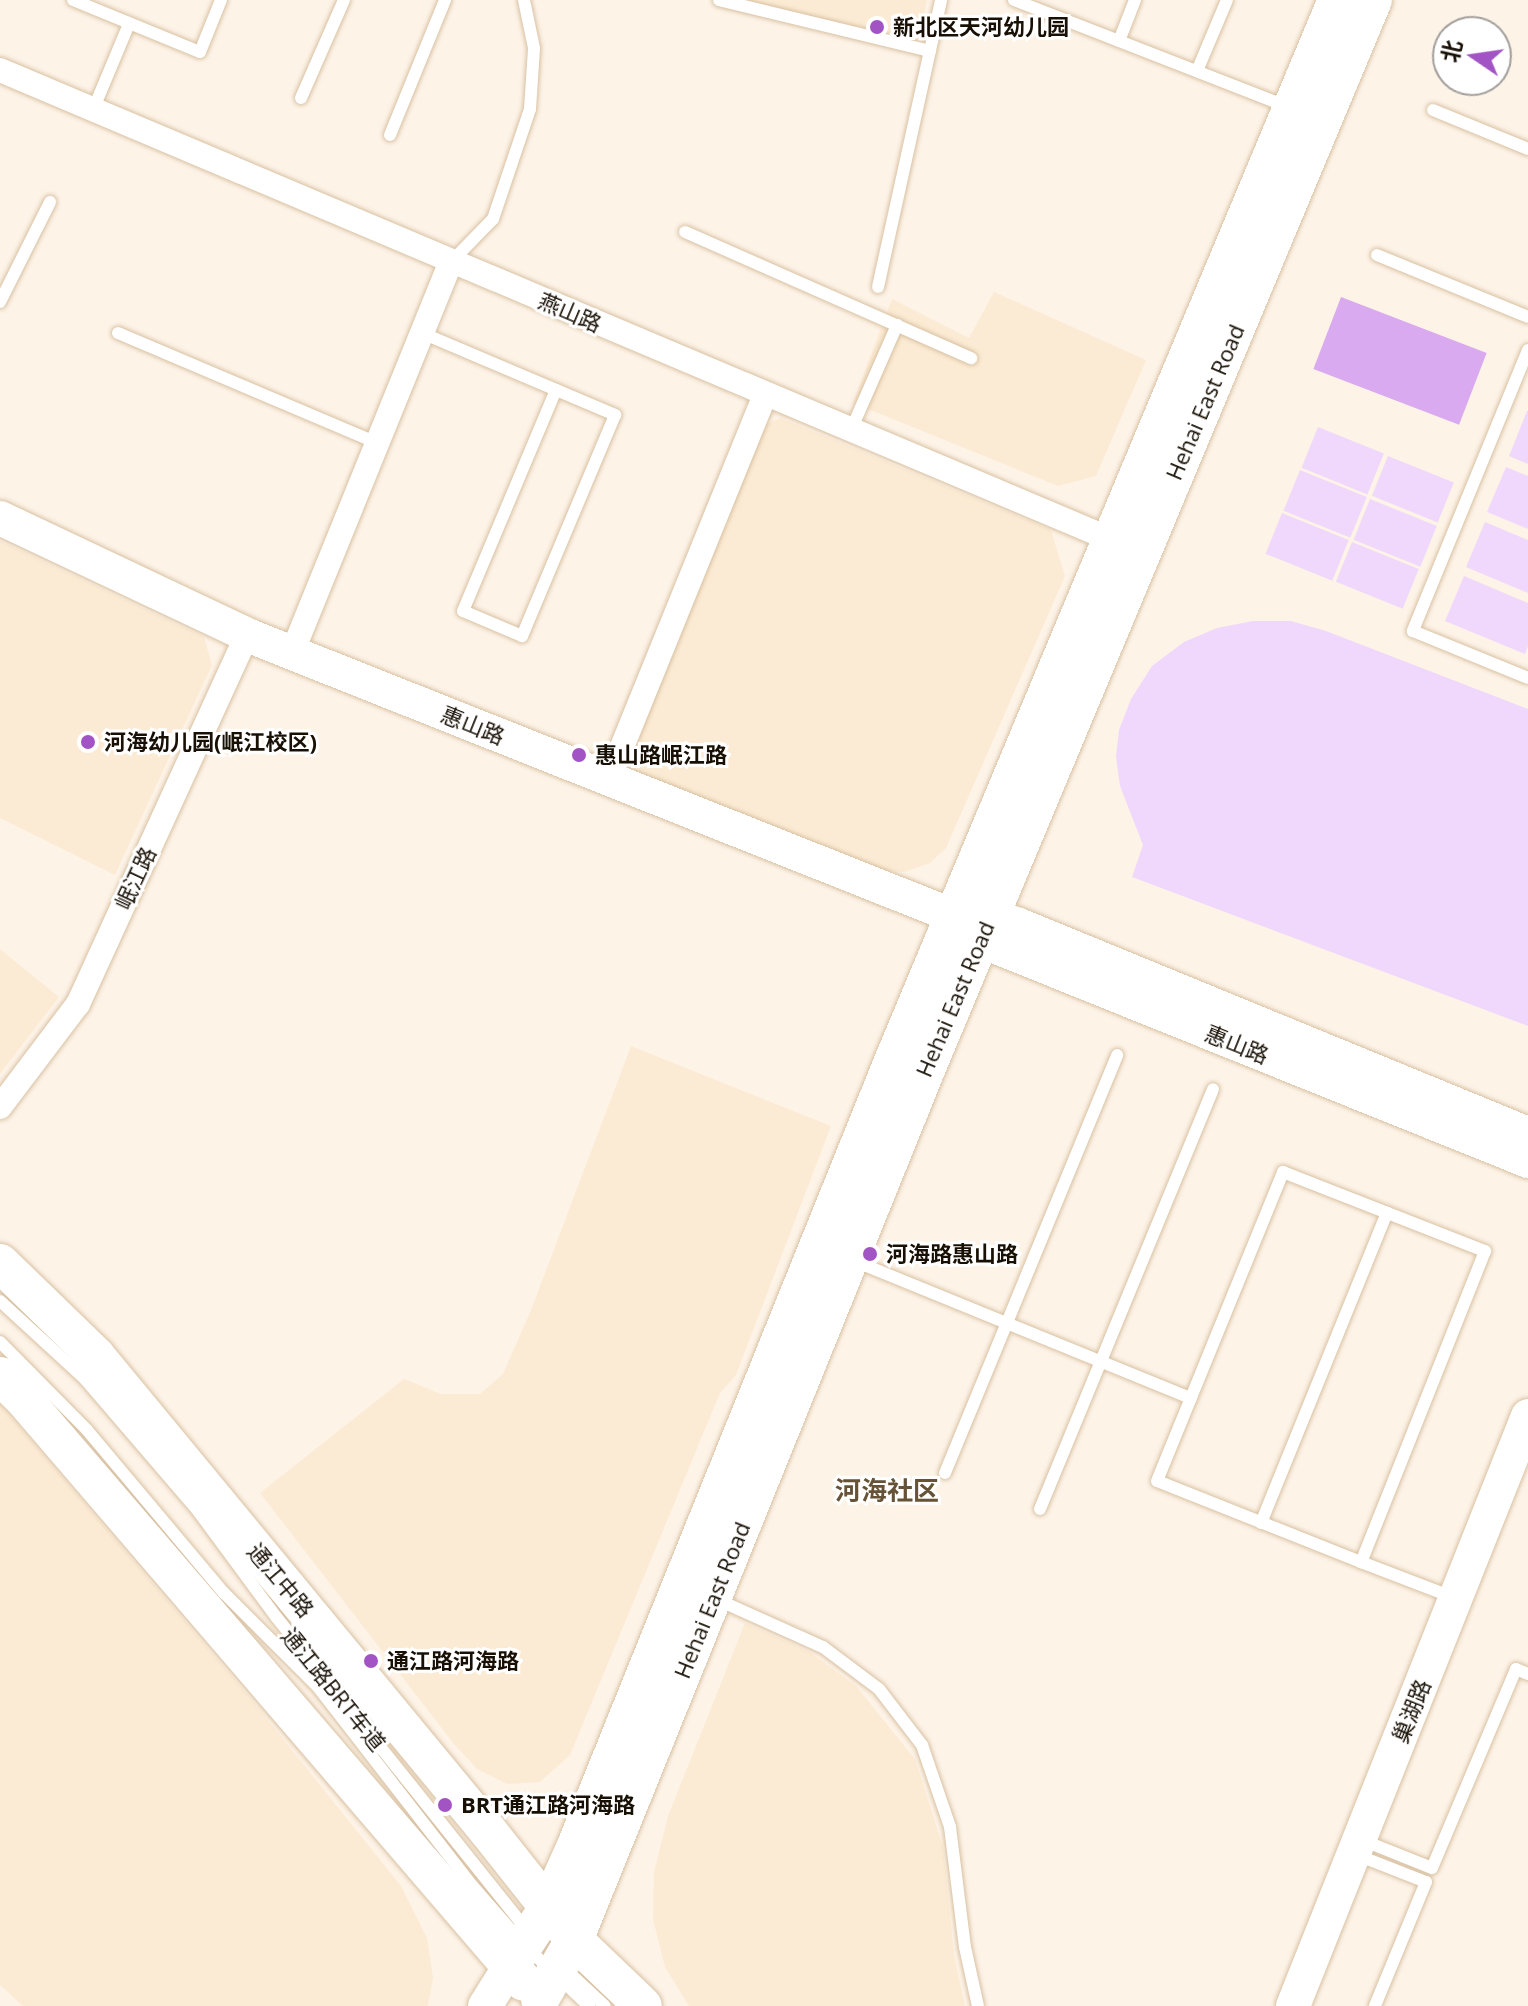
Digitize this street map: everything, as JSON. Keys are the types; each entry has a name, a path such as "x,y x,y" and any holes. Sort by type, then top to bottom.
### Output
{"main road":[{"name":"Hehai East Road","path":"552,1982 713,1598 849,1259 974,924 1127,546 1292,108 1337,0"},
{"name":"Hehai East Road","path":"1127,546 1373,0"},
{"name":"Hehai East Road","path":"528,1938 974,924"},
{"name":"通江中路","path":"0,1263 96,1356 488,1831 528,1938 552,1982 643,2006"},
{"name":"通江中路","path":"0,1376 133,1525 528,1938"},
{"path":"528,1938 552,1982"}],"street":[{"name":"燕山路","path":"0,70 1127,546"},
{"path":"292,653 451,262"},
{"path":"609,779 765,394"},
{"name":"惠山路","path":"0,518 247,635 974,924 1528,1134"},
{"name":"岷江路","path":"0,1107 78,1004 247,635"},
{"name":"惠山路","path":"974,924 1528,1161"},
{"name":"巢湖路","path":"1293,2006 1528,1416"},
{"path":"485,2006 528,1938"}],"lane":[{"path":"73,0 200,52 221,0"},
{"path":"301,98 344,0"},
{"path":"390,135 445,0"},
{"path":"451,262 493,219 530,109 534,48 524,0"},
{"path":"719,0 930,51"},
{"path":"878,287 941,0"},
{"path":"1014,0 1043,5 1119,41 1292,108"},
{"path":"1119,41 1135,0"},
{"path":"1197,71 1227,0"},
{"path":"93,110 129,24"},
{"path":"1433,110 1528,149"},
{"path":"0,302 50,202"},
{"path":"685,232 971,358"},
{"path":"1377,255 1528,317"},
{"path":"851,430 897,325"},
{"path":"118,333 377,443"},
{"path":"422,333 615,415 522,636 463,611 556,390"},
{"path":"1528,350 1413,631 1528,678"},
{"path":"945,1473 1117,1055"},
{"path":"1040,1509 1213,1089"},
{"path":"1361,1562 1485,1251 1283,1172 1157,1481 1261,1523 1361,1562 1455,1598"},
{"path":"1261,1523 1387,1213"},
{"path":"849,1259 1191,1398"},
{"name":"通江路BRT车道","path":"0,1301 85,1379 198,1511 277,1618 528,1938"},
{"name":"通江路BRT车道","path":"0,1342 87,1430 204,1568 318,1687 469,1882 528,1938"},
{"path":"133,1525 204,1568"},
{"path":"713,1598 823,1647 879,1689 922,1745 950,1827 965,1947 978,2006"},
{"path":"1357,1846 1432,1868 1516,1669 1528,1674"},
{"path":"1357,1846 1426,1882 1375,2006"},
{"path":"552,1982 589,2006"},
{"path":"552,1982 605,2006"}],"shaded area":[{"name":"新北区天河幼儿园","path":"748,0 927,0 918,46 747,9"},
{"path":"994,292 1146,360 1096,476 1058,486 853,403 892,299 969,338"},
{"path":"1341,297 1487,353 1459,425 1313,369"},
{"path":"1528,411 1528,464 1509,456"},
{"path":"781,418 1051,530 1065,576 946,848 930,863 904,872 871,870 635,777 626,748 756,428"},
{"path":"1318,427 1384,454 1367,494 1302,468"},
{"path":"1388,456 1454,483 1438,522 1372,496"},
{"path":"1506,467 1528,476 1528,529 1487,512"},
{"path":"1300,470 1367,497 1350,538 1284,511"},
{"path":"1370,499 1437,526 1420,567 1354,540"},
{"path":"1282,513 1349,540 1332,581 1266,554"},
{"path":"1485,522 1528,540 1528,593 1466,567"},
{"name":"河海幼儿园(岷江校区)","path":"0,541 204,637 212,665 115,875 0,818"},
{"path":"1352,542 1419,569 1403,609 1336,582"},
{"path":"1464,576 1528,603 1528,646 1525,654 1445,621"},
{"path":"1253,621 1291,621 1326,631 1528,709 1528,1026 1132,877 1143,845 1120,786 1116,757 1119,730 1131,699 1152,666 1184,642 1217,628"},
{"path":"0,949 59,997 0,1074"},
{"path":"631,1046 831,1126 736,1375 720,1393 570,1755 540,1782 507,1784 477,1769 454,1744 260,1493 404,1379 441,1394 480,1394 503,1374 531,1310"},
{"path":"0,1404 251,1699 401,1886 427,1938 433,1978 428,2006 23,2006 0,1985"},
{"path":"745,1623 810,1652 856,1686 915,1759 943,1847 954,1955 965,2006 689,2006 665,1967 653,1919 654,1872 668,1816"}],"place":[{"name":"新北区天河幼儿园","path":"877,27"},
{"name":"河海幼儿园(岷江校区)","path":"88,742"},
{"name":"惠山路岷江路","path":"579,755"},
{"name":"河海路惠山路","path":"870,1254"},
{"name":"通江路河海路","path":"371,1661"},
{"name":"BRT通江路河海路","path":"445,1805"}],"district":[{"name":"河海社区","path":"887,1491"}]}
